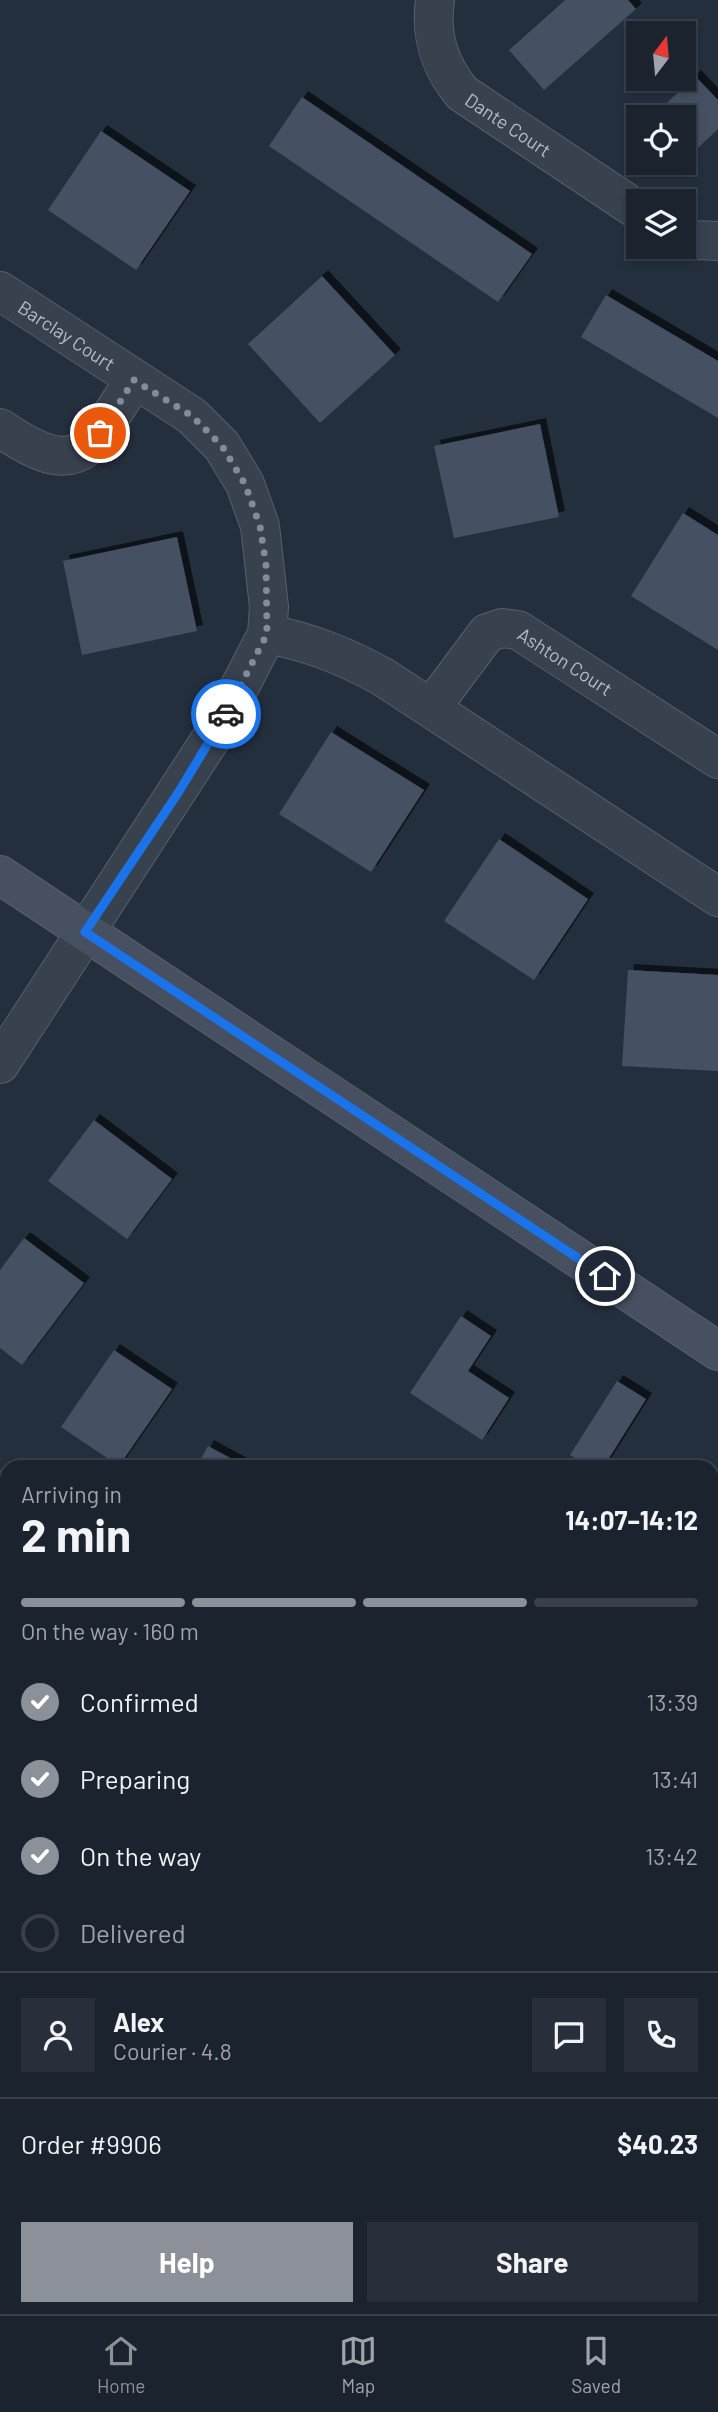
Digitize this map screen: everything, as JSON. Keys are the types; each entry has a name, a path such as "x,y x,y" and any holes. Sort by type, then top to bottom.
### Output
{"street":[{"name":"Dante Court","path":"435,0 434,37 440,58 462,93 626,202"},
{"path":"696,240 718,241"},
{"name":"Barclay Court","path":"0,291 192,416 222,446 245,484 260,526 266,565 267,634 214,734 0,1064"},
{"name":"Barclay Court","path":"0,428 48,456 70,457 88,447 100,433 134,380"},
{"name":"Ashton Court","path":"431,708 487,633 502,628 518,630 718,759"},
{"path":"267,634 308,641 347,657 431,708 718,897"},
{"path":"0,875 718,1351"}],"building":[{"path":"565,0 628,0 636,9 544,90 509,50"},
{"path":"696,77 718,100 718,129 696,150 696,105 665,105 679,91 696,91"},
{"path":"302,97 532,254 498,302 269,146"},
{"path":"101,131 190,191 136,270 48,210"},
{"path":"322,276 395,355 320,423 248,344"},
{"path":"606,295 718,361 718,418 581,337"},
{"path":"540,424 559,517 454,538 434,446"},
{"path":"683,513 718,535 718,650 631,596"},
{"path":"177,537 197,631 82,655 63,561"},
{"path":"331,732 424,790 371,872 279,814"},
{"path":"499,839 588,899 534,980 444,921"},
{"path":"628,970 718,975 718,1071 622,1066"},
{"path":"94,1120 172,1179 127,1239 48,1181"},
{"path":"24,1238 84,1283 22,1365 0,1348 0,1270"},
{"path":"461,1316 491,1336 468,1371 509,1398 482,1440 410,1393"},
{"path":"114,1350 172,1389 123,1460 110,1460 61,1427"},
{"path":"617,1381 646,1399 608,1460 579,1460 570,1455"},
{"path":"208,1446 234,1460 200,1460"}],"way so far":[{"path":"100,433 134,380 192,416 222,446 245,484 260,526 266,565 269,607 267,634 226,714"}],"route":[{"path":"226,714 178,793 85,932 605,1276"}]}
